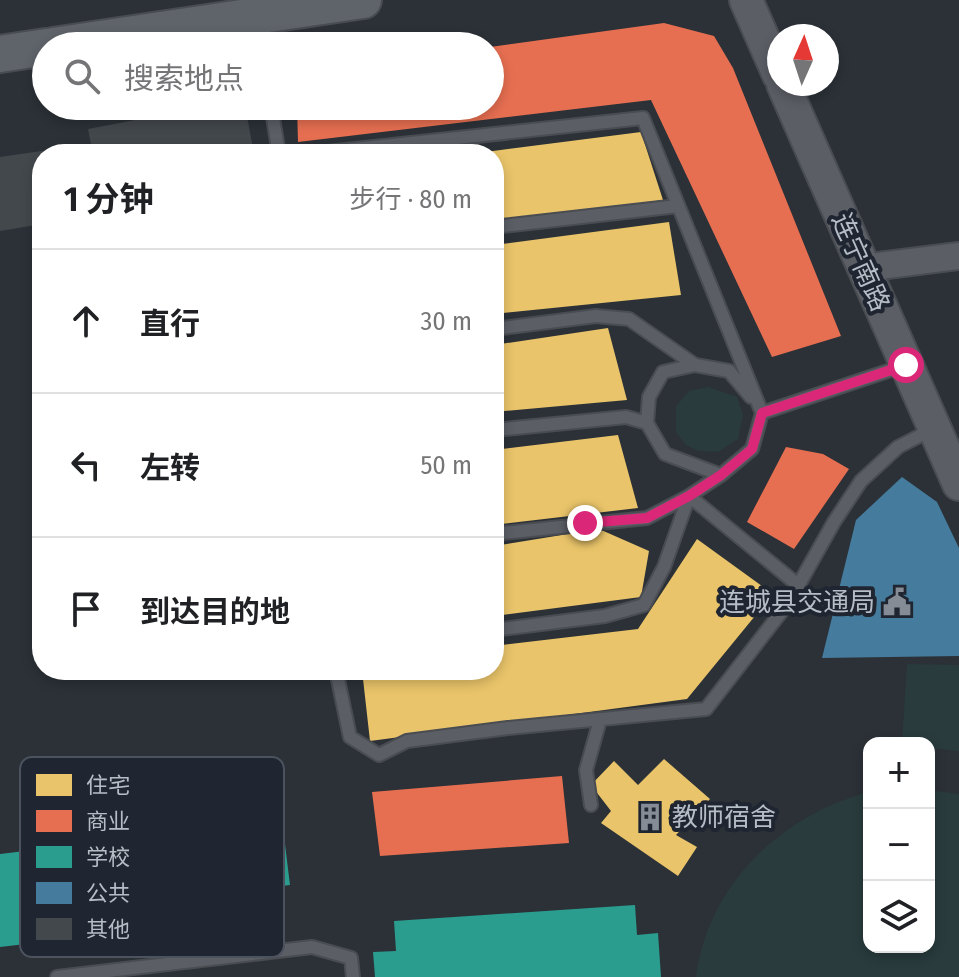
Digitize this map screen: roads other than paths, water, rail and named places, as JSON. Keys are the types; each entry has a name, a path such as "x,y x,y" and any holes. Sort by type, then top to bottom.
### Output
{"main road":[{"path":"260,31 363,0"},
{"path":"0,54 32,49"}],"street":[{"path":"746,0 767,48"},
{"name":"连宁南路","path":"788,96 959,484"},
{"path":"863,268 959,256"}],"lane":[{"path":"402,144 643,118 762,413 752,449 721,475 647,518 504,533"},
{"path":"273,120 277,144"},
{"path":"504,226 678,206"},
{"path":"504,328 596,316 629,319 695,365"},
{"path":"721,475 665,454 647,423 649,397 663,372 695,365 729,371 762,413"},
{"path":"762,413 906,365"},
{"path":"504,429 626,417 647,423"},
{"path":"338,680 350,737 379,755 407,741 706,709 789,602 861,481 898,447 934,429"},
{"path":"689,496 798,585"},
{"path":"504,629 605,616 644,605 664,567 689,496"},
{"path":"591,805 586,770 600,720"},
{"path":"284,950 312,947 351,958 353,977"},
{"path":"57,977 227,957"}],"place":[{"name":"连城县交通局","path":"897,602"},
{"name":"教师宿舍","path":"650,817"}]}
